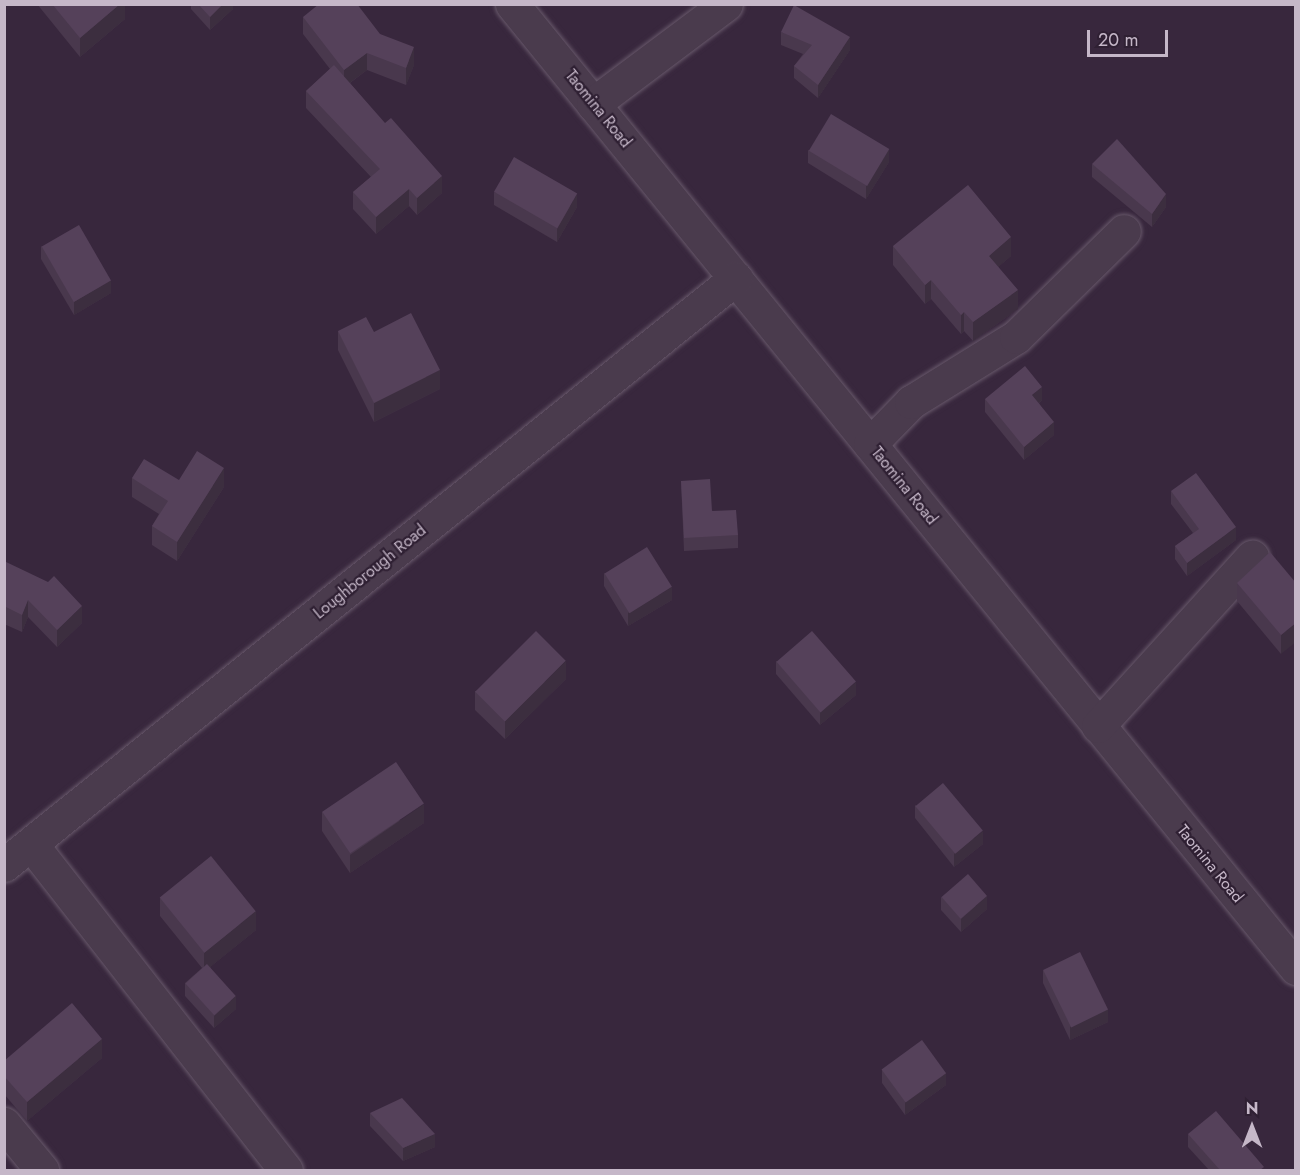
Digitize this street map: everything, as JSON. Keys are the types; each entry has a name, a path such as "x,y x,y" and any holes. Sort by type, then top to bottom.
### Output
{"street":[{"name":"Taomina Road","path":"512,4 1296,968"},
{"path":"593,104 726,4"},
{"path":"870,444 911,402 1016,337 1124,231"},
{"name":"Loughborough Road","path":"13,854 736,278"},
{"path":"1098,726 1252,557"},
{"path":"13,854 286,1170"},
{"path":"4,1124 42,1170"}],"building":[{"path":"52,4 120,4 80,38"},
{"path":"198,4 223,4 210,17"},
{"path":"319,4 357,4 380,34 414,47 406,68 367,53 344,70 303,17"},
{"path":"794,5 850,37 818,85 794,66 812,45 781,32"},
{"path":"334,65 385,123 391,118 442,176 417,198 409,189 376,217 353,192 380,169 306,91"},
{"path":"831,114 889,149 867,186 809,151"},
{"path":"1117,139 1166,194 1152,214 1092,164"},
{"path":"514,157 577,194 557,228 494,192"},
{"path":"968,185 1011,237 989,256 1018,290 973,322 964,312 961,315 931,280 925,285 893,246"},
{"path":"79,225 111,280 74,302 42,247"},
{"path":"411,313 440,370 374,403 338,331 366,317 374,332"},
{"path":"1025,366 1042,387 1032,395 1054,422 1024,447 985,399"},
{"path":"197,451 224,468 177,542 152,526 168,501 132,478 144,459 179,480"},
{"path":"1196,473 1236,527 1187,563 1175,546 1199,529 1171,491"},
{"path":"710,479 712,511 736,510 738,535 684,538 681,481"},
{"path":"647,547 672,587 630,613 605,573"},
{"path":"1270,552 1296,583 1296,623 1281,635 1237,583"},
{"path":"4,561 48,582 54,576 82,606 57,630 28,600 22,615 4,606"},
{"path":"536,631 566,661 505,722 475,692"},
{"path":"812,631 856,682 820,712 777,662"},
{"path":"396,762 424,803 350,853 322,812"},
{"path":"943,783 983,830 955,854 915,806"},
{"path":"211,856 256,911 204,953 160,898"},
{"path":"968,874 987,896 961,919 942,897"},
{"path":"1080,952 1108,1010 1071,1027 1043,970"},
{"path":"207,964 236,996 214,1015 185,983"},
{"path":"72,1003 102,1039 27,1102 4,1076 4,1061"},
{"path":"922,1040 946,1073 906,1103 882,1069"},
{"path":"402,1098 435,1134 403,1148 370,1113"},
{"path":"1216,1111 1264,1167 1260,1170 1220,1170 1188,1134"}]}
